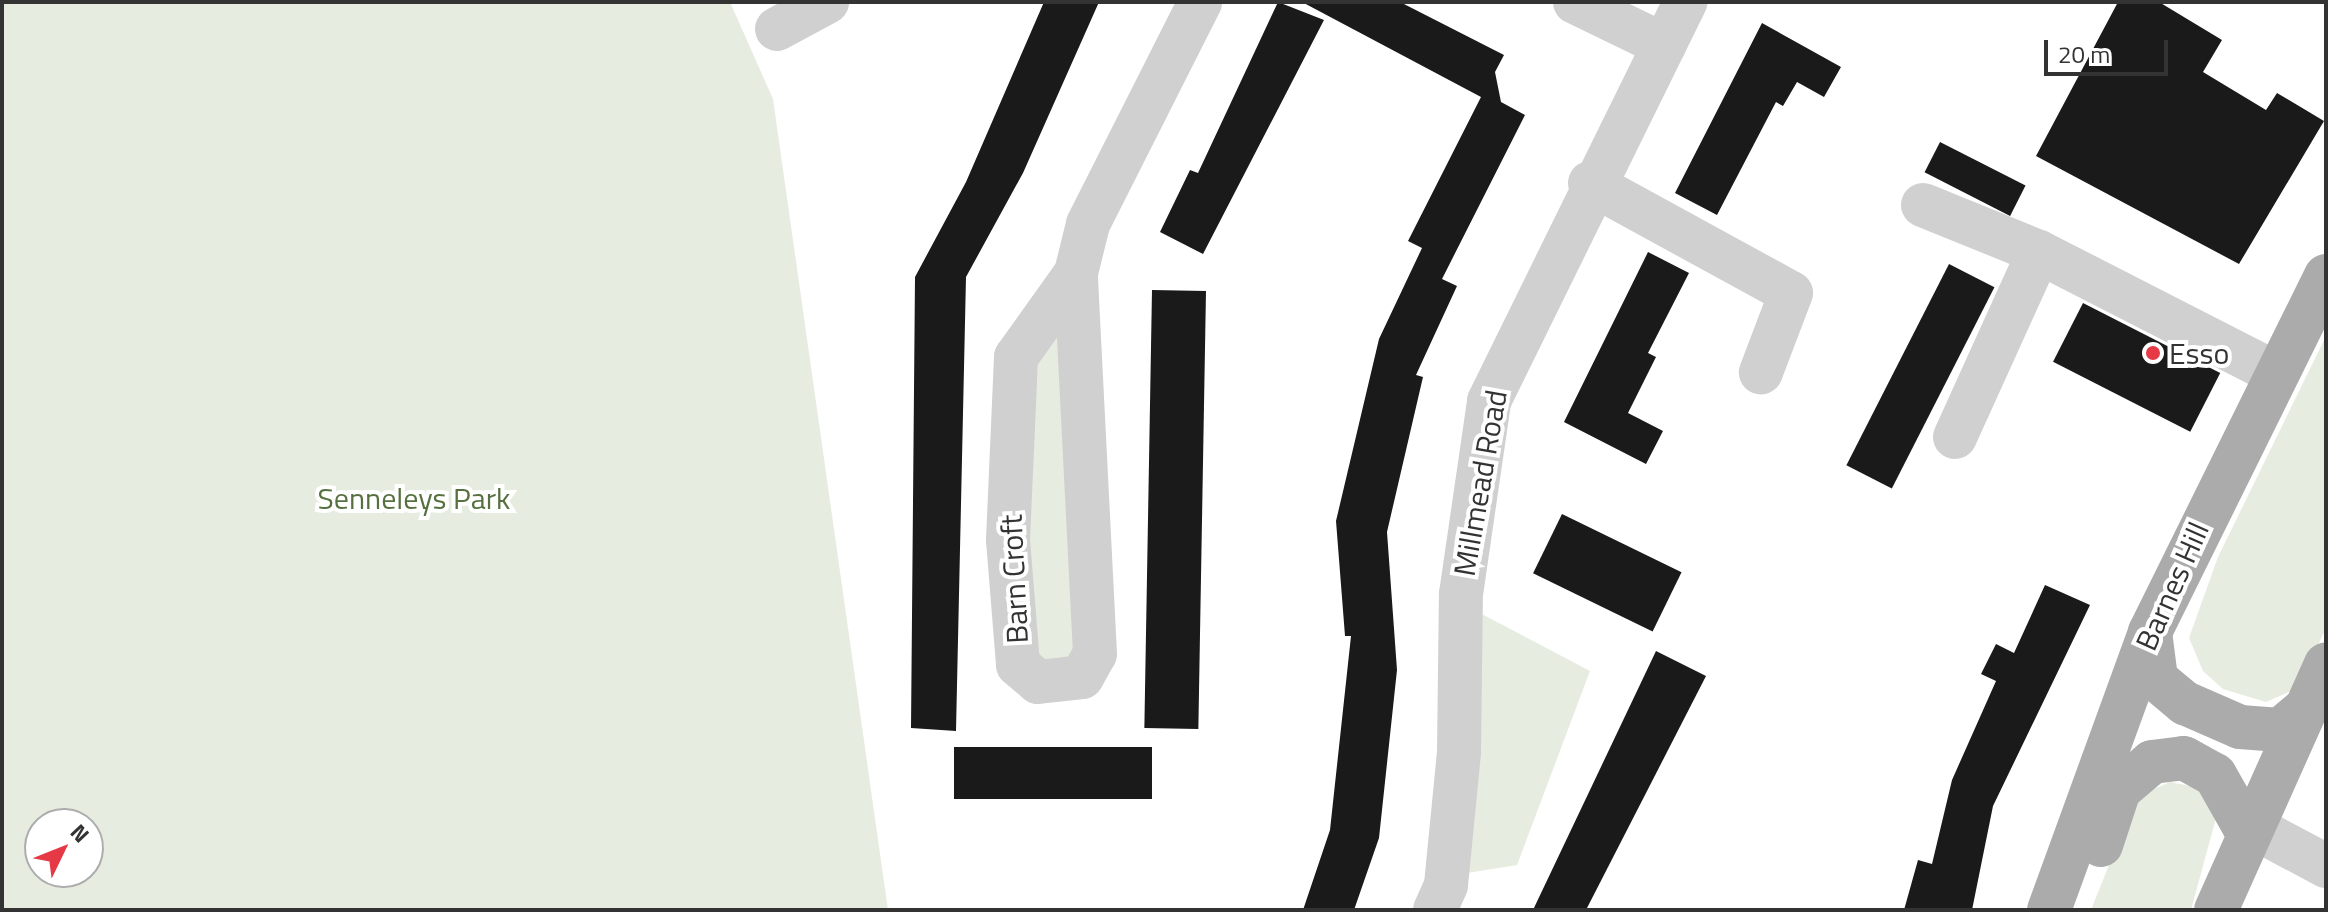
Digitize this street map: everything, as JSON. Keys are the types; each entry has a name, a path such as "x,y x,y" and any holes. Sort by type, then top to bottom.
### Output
{"main road":[{"name":"Barnes Hill","path":"2049,910 2150,632 2273,372 2326,276"},
{"path":"2150,632 2156,679 2185,703 2240,727 2280,730 2307,707"},
{"path":"2216,910 2326,664"},
{"path":"2076,910 2119,790 2152,762 2184,758 2215,775 2251,831"}],"street":[{"path":"777,29 827,2"},
{"name":"Barn Croft","path":"1076,273 1016,357 1008,540 1018,665 1038,682 1082,677 1095,654 1076,273 1088,224 1200,2"},
{"path":"1575,2 1664,45"},
{"name":"Millmead Road","path":"1435,910 1446,885 1459,752 1461,594 1489,401 1590,183 1685,2"},
{"path":"1590,183 1791,293 1761,372"},
{"path":"1923,205 2039,252 2273,372"},
{"path":"1955,437 2039,252"},
{"path":"2251,831 2326,866"}],"green space":[{"name":"Senneleys Park","path":"2,2 730,2 773,99 888,910 2,910"},
{"path":"1072,294 1085,657 1037,679 1020,515 1026,363"},
{"path":"2326,336 2326,628 2298,688 2266,702 2223,689 2203,671 2189,638 2218,557"},
{"path":"1476,611 1590,671 1517,865 1461,874"},
{"path":"2170,782 2205,789 2216,818 2191,910 2091,910 2136,797"}],"building":[{"path":"1044,2 1099,2 1023,173 966,277 956,731 911,728 915,277 966,182"},
{"path":"1278,2 1324,20 1203,254 1160,232 1190,170 1198,173"},
{"path":"1302,2 1400,2 1504,55 1495,72 1501,102 1525,115 1442,279 1457,286 1416,375 1423,377 1387,532 1397,670 1379,838 1354,910 1303,910 1330,830 1351,636 1345,636 1336,521 1379,339 1422,248 1408,241 1481,97"},
{"path":"2118,2 2159,2 2222,40 2203,72 2266,110 2277,93 2324,121 2239,264 2036,156"},
{"path":"1762,23 1841,67 1824,97 1797,82 1783,106 1776,102 1717,215 1675,193"},
{"path":"1940,142 2026,186 2010,216 1925,172"},
{"path":"1648,252 1689,273 1648,353 1656,357 1628,413 1663,431 1646,464 1564,422"},
{"path":"1949,264 1994,287 1892,489 1846,465"},
{"path":"1152,290 1206,291 1198,729 1144,728"},
{"path":"2083,303 2220,373 2190,432 2053,362"},
{"path":"1562,514 1682,572 1653,632 1533,573"},
{"path":"2045,585 2090,605 1993,806 1972,910 1904,910 1918,860 1932,864 1952,780 1996,681 1981,674 1996,644 2014,653"},
{"path":"1656,651 1706,676 1586,910 1533,910"},
{"path":"954,747 1152,747 1152,799 954,799"}],"place":[{"name":"Esso","path":"2153,353"}]}
